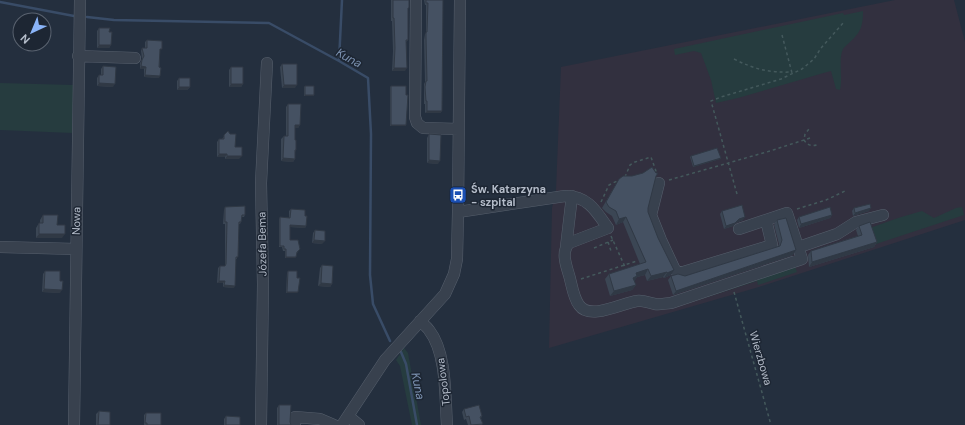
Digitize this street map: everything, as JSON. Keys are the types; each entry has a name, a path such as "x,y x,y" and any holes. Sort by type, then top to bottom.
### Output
{"street":[{"name":"Nowa","path":"74,425 78,56 80,0"},
{"path":"416,0 415,117 417,123 423,128 459,129"},
{"path":"359,425 345,420 385,360 445,294 454,274 457,259 460,0"},
{"path":"78,56 134,58"},
{"name":"Józefa Bema","path":"261,425 263,298 261,183 267,63"},
{"path":"659,183 651,216 675,270 680,273 772,244 766,220"},
{"path":"458,212 546,198 572,196 579,197 596,210 608,228 569,243 566,247"},
{"path":"572,196 566,247 564,252 576,300 586,311 599,311 639,300 656,304 671,303 802,259 787,213 739,229"},
{"path":"798,247 837,234 856,222 883,215"},
{"path":"0,247 76,249"},
{"name":"Topolowa","path":"420,321 429,330 438,348 444,386 447,425"},
{"path":"295,425 295,417 320,420 334,425"}],"path":[{"path":"737,194 711,101 775,81 802,69 814,59 821,48 843,23"},
{"path":"782,35 792,73"},
{"path":"734,59 759,70 792,73"},
{"path":"804,140 805,134 809,129"},
{"path":"596,210 609,185 625,177 630,165 634,162 651,157 659,178 659,183 810,138"},
{"path":"804,140 811,146 819,144"},
{"path":"787,213 826,200 845,191"},
{"path":"608,228 627,271"},
{"path":"594,248 613,240"},
{"path":"608,242 612,252"},
{"path":"571,282 637,261"},
{"name":"Wierzbowa","path":"735,295 771,425"}],"shaded area":[{"path":"895,0 954,0 965,42 965,220 759,287 549,348 552,208 556,190 561,67"}],"green space":[{"path":"863,11 863,21 859,32 843,49 840,90 836,89 831,71 716,103 711,80 701,53 694,51 675,55 674,49 843,13 844,15"},
{"path":"0,83 73,85 72,133 0,130"},
{"path":"962,207 964,215 876,244 870,228 922,211 934,218 956,208"},
{"path":"794,264 797,272 758,285 757,281 686,304 685,299"},
{"path":"404,348 408,353 421,425 412,425 400,366 396,360"}],"building":[{"path":"393,0 409,0 408,40 406,40 407,68 394,68 395,48"},
{"path":"426,0 443,0 442,111 427,111 425,87 427,81 426,32 428,3 426,3"},
{"path":"99,28 110,28 109,32 112,32 111,45 99,45"},
{"path":"147,40 162,41 162,49 160,49 160,76 145,75 146,67 141,66 144,56 142,48 147,48"},
{"path":"282,64 297,64 297,85 284,85"},
{"path":"103,66 116,67 115,84 99,83 99,75 103,75"},
{"path":"231,67 243,67 243,84 231,84"},
{"path":"179,78 190,78 190,87 179,87"},
{"path":"305,86 314,86 314,95 305,95"},
{"path":"391,86 406,86 406,95 408,95 406,125 391,125"},
{"path":"288,104 301,104 300,125 295,125 295,159 283,158 284,136 288,136"},
{"path":"228,131 230,134 236,134 235,147 242,147 242,156 227,156 227,154 219,154 219,139 224,139 224,135"},
{"path":"429,134 441,135 440,161 429,160"},
{"path":"717,148 721,158 694,166 691,156"},
{"path":"652,167 656,173 658,173 648,212 658,238 674,270 651,276 648,269 636,273 637,276 633,278 636,285 614,291 609,274 646,262 626,217 619,219 616,211 609,207 606,202 619,179 623,176 632,176 643,173"},
{"path":"870,204 871,208 855,213 854,208"},
{"path":"742,205 745,217 726,226 722,211"},
{"path":"245,206 245,215 242,215 241,222 239,222 235,286 224,285 225,281 219,281 220,266 225,266 226,264 227,222 225,222 225,207"},
{"path":"830,207 832,215 801,224 799,217"},
{"path":"291,209 305,210 305,216 307,216 306,226 290,225 290,240 298,240 300,249 297,252 296,257 286,257 286,249 284,249 284,246 280,246 280,217 290,218"},
{"path":"43,215 58,215 57,225 65,225 65,234 39,234 39,223 43,223"},
{"path":"786,218 796,250 676,291 671,276 678,274 685,276 780,246 782,240 777,220"},
{"path":"870,222 877,242 812,262 811,251 862,235 859,226"},
{"path":"315,230 325,231 325,241 314,240"},
{"path":"322,265 333,266 332,284 321,283"},
{"path":"45,271 60,271 60,281 63,281 62,290 44,289"},
{"path":"288,271 297,271 297,278 300,278 298,292 287,292"},
{"path":"279,405 291,405 291,425 279,425"},
{"path":"479,405 482,416 480,417 483,424 471,425 469,416 466,417 464,409"},
{"path":"99,411 110,412 110,425 98,425"},
{"path":"146,413 161,413 161,425 147,425 147,423 145,423"},
{"path":"226,416 240,417 240,425 226,425"}],"waterway":[{"path":"339,61 342,0"},
{"name":"Kuna","path":"0,2 74,16"},
{"name":"Kuna","path":"87,17 114,20 269,23 368,78 371,134 370,275 373,304 390,341"},
{"name":"Kuna","path":"401,352 406,364 417,425"}],"place":[{"name":"Św. Katarzyna - szpital","path":"458,195"}]}
